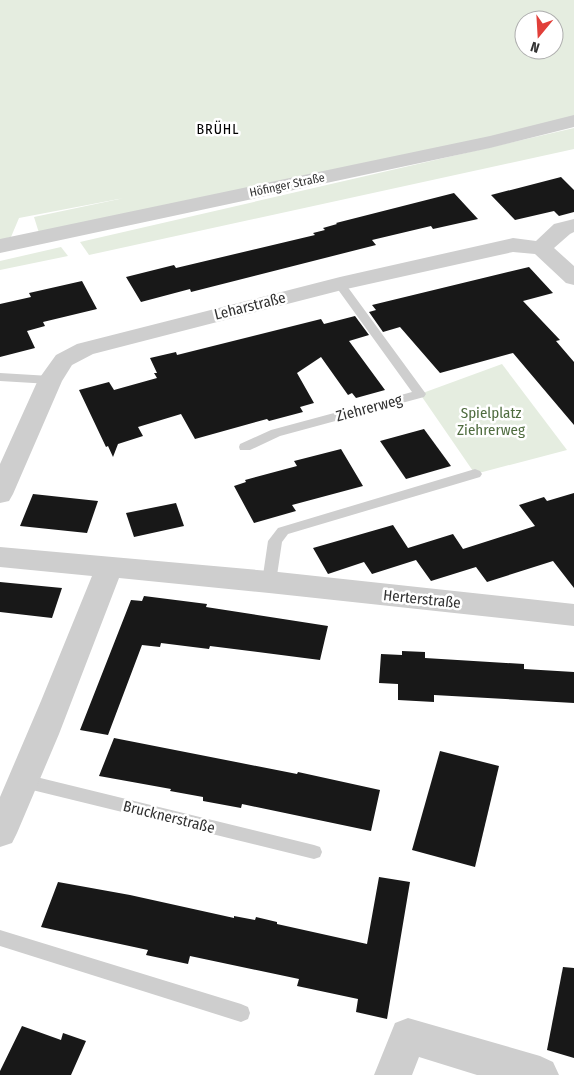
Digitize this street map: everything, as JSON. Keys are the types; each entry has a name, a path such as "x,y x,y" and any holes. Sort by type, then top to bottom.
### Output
{"street":[{"name":"Höfinger Straße","path":"0,246 490,142 574,121"},
{"path":"574,225 562,229 541,248 574,278"},
{"name":"Leharstraße","path":"0,494 50,380 64,360 85,349 340,284 513,245 541,248"},
{"name":"Herterstraße","path":"0,557 269,582 574,615"},
{"path":"0,833 76,657 109,568"},
{"path":"393,1075 408,1036 540,1075"}],"lane":[{"name":"Ziehrerweg","path":"245,447 276,433 420,394 340,284"},
{"path":"0,377 50,380"},
{"path":"269,582 275,541 283,531 475,474"},
{"name":"Brucknerstraße","path":"24,781 314,852"},
{"path":"0,938 241,1013"}],"green space":[{"path":"0,0 574,0 574,121 39,233 34,217 124,198 19,218 11,237 0,240"},
{"path":"574,128 574,149 89,255 80,242"},
{"path":"61,247 68,256 0,270 0,261"},
{"name":"Spielplatz Ziehrerweg","path":"502,364 567,450 475,474 420,394"}],"building":[{"path":"561,177 574,190 574,212 559,216 554,211 515,220 491,195"},
{"path":"454,193 478,219 433,229 431,226 372,240 376,245 191,292 190,289 141,302 126,277 174,265 176,268 315,235 313,233 325,230 323,228 336,223"},
{"path":"529,267 553,293 523,301 560,340 556,341 574,362 574,425 513,353 440,373 400,327 383,332 369,312 376,310 372,305"},
{"path":"82,281 97,309 43,322 45,326 27,331 35,348 0,357 0,304 31,297 29,293"},
{"path":"355,316 369,335 349,341 385,390 356,398 352,393 348,395 321,357 297,373 314,403 300,407 303,412 269,421 267,419 195,439 181,414 138,427 143,436 118,444 113,457 108,446 106,447 79,390 109,382 114,390 157,378 154,373 157,373 150,358 176,352 177,355 321,319 324,324"},
{"path":"424,429 451,466 406,479 380,441"},
{"path":"341,449 363,486 292,505 296,511 254,523 234,486 246,482 245,480 297,466 294,461"},
{"path":"574,493 574,588 553,561 487,582 476,567 431,581 416,560 372,574 364,562 328,574 313,548 393,525 408,548 453,534 463,549 535,526 519,505 544,497 547,501"},
{"path":"33,494 98,501 87,533 20,526"},
{"path":"176,503 184,526 134,537 126,513"},
{"path":"0,582 62,588 52,618 0,612"},
{"path":"144,596 207,604 206,607 328,626 320,660 210,646 209,649 161,643 160,647 142,645 108,735 80,730 131,600 142,601"},
{"path":"402,651 425,652 425,658 524,664 524,669 574,672 574,703 434,695 434,702 398,700 398,684 379,683 381,654 402,655"},
{"path":"114,738 297,774 298,772 380,790 371,831 242,804 241,808 203,801 203,797 170,791 171,789 99,776"},
{"path":"440,751 499,766 475,867 412,850"},
{"path":"379,877 410,882 387,1019 356,1012 358,999 297,986 299,979 190,956 188,964 146,955 148,950 41,927 58,882 130,895 234,918 234,916 255,920 256,917 277,922 277,924 367,944"},
{"path":"563,967 574,968 574,1058 547,1050"},
{"path":"22,1026 61,1040 63,1033 86,1041 71,1075 0,1075 0,1071"}],"district":[{"name":"BRÜHL","path":"218,129"}]}
